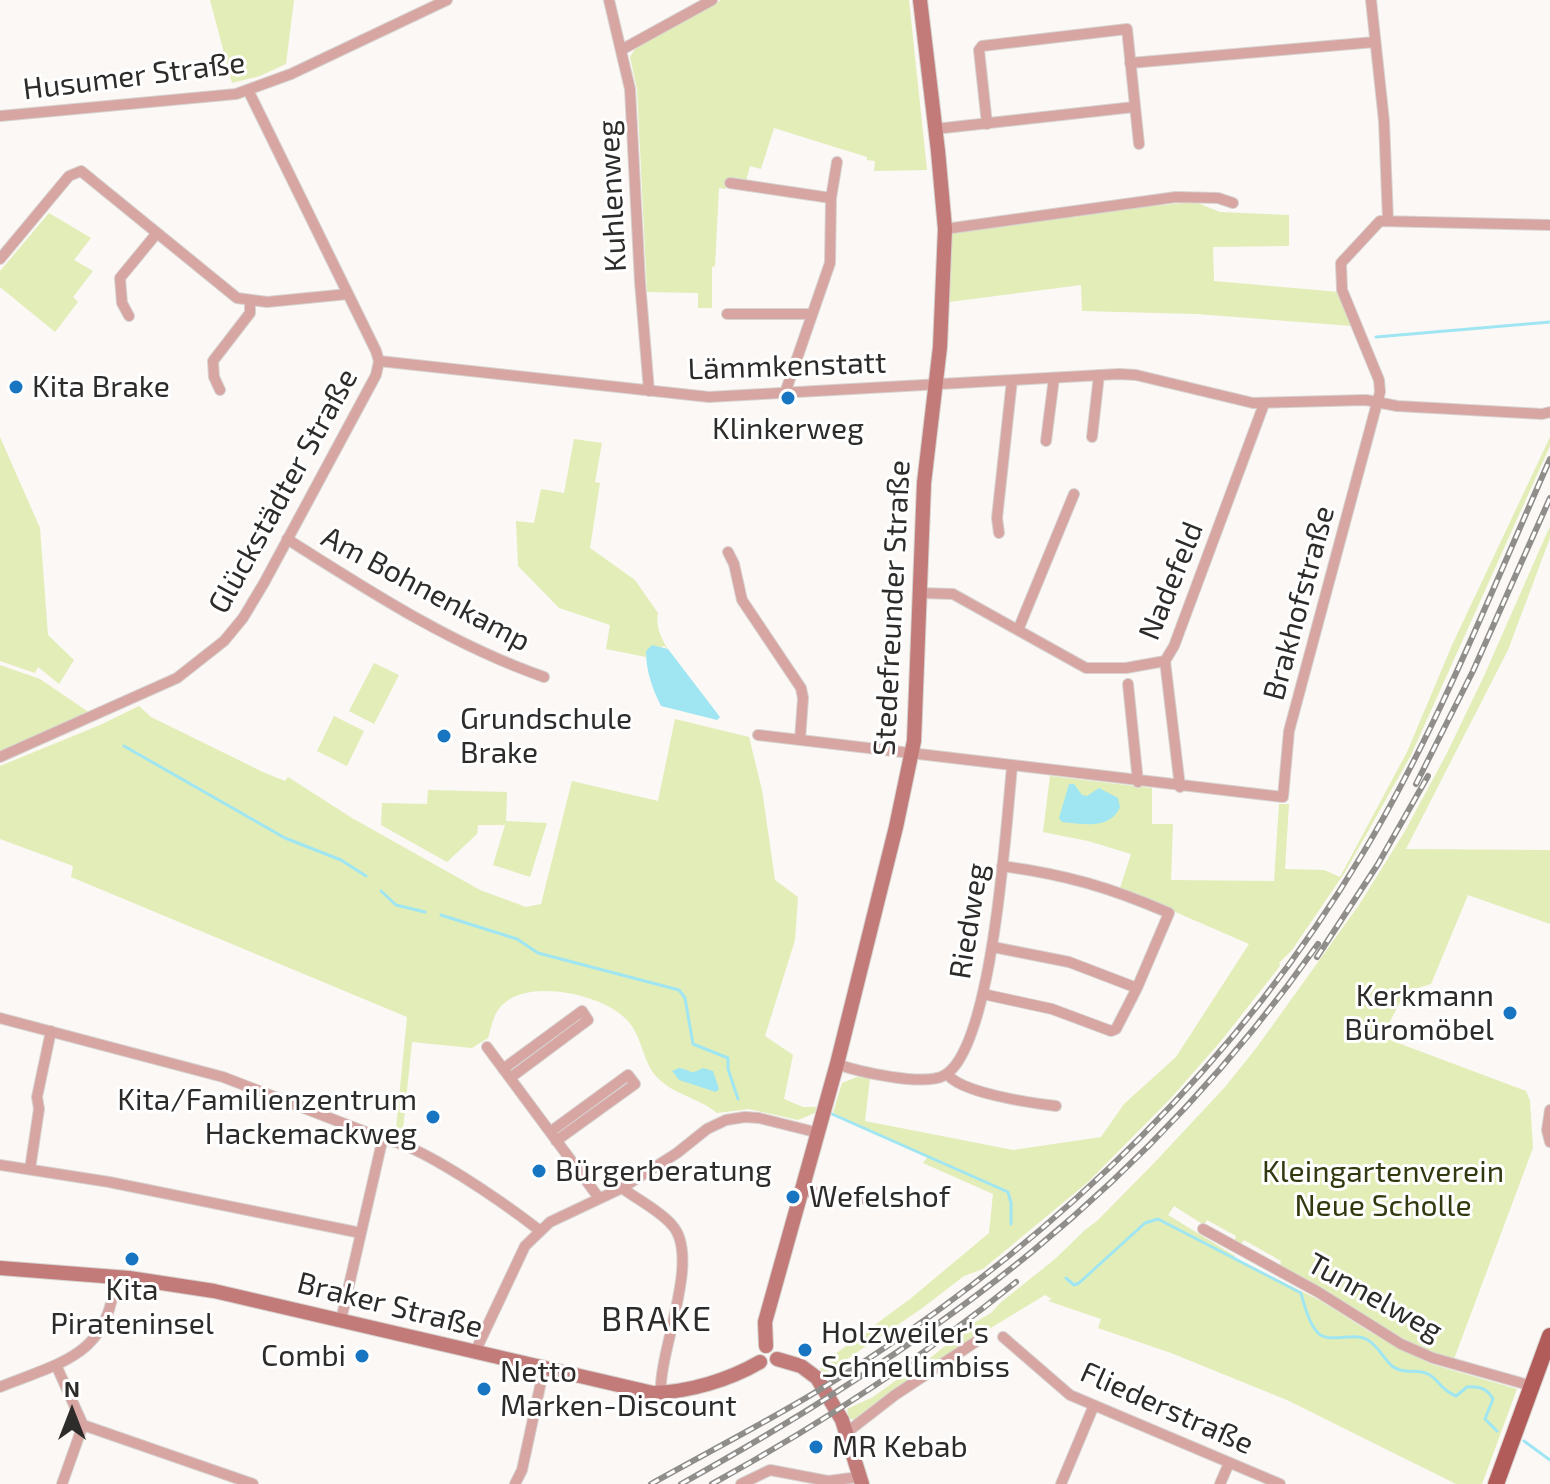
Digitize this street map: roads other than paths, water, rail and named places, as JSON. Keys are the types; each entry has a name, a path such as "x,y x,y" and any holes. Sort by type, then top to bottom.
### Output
{"main road":[{"path":"1496,1484 1550,1336"}],"street":[{"name":"Husumer Straße","path":"0,116 214,97 248,90 291,74 447,0"},
{"name":"Kuhlenweg","path":"609,0 632,104 640,282 649,391"},
{"path":"621,50 712,0"},
{"name":"Stedefreunder Straße","path":"766,1346 765,1322 837,1064 913,753 925,472 950,228 920,0"},
{"path":"1371,0 1384,121 1384,221 1550,225"},
{"path":"987,124 979,50 982,46 1127,29 1139,144"},
{"path":"1130,63 1375,42"},
{"name":"Glückstädter Straße","path":"0,757 137,698 189,671 235,629 366,397 379,361 248,90"},
{"path":"939,128 1134,107"},
{"path":"785,393 830,263 831,198 837,162"},
{"path":"0,259 69,176 77,171 85,173 237,298 250,302 348,294"},
{"path":"730,183 831,198"},
{"path":"950,228 1176,197 1218,198 1233,203"},
{"name":"Brakhofstraße","path":"913,753 1283,797 1289,731 1380,392 1379,380 1342,290 1341,263 1384,221"},
{"path":"129,316 122,303 120,278 157,233"},
{"path":"220,390 214,377 213,361 250,313 250,302"},
{"path":"727,314 812,314"},
{"name":"Lämmkenstatt","path":"379,361 709,397 1136,375 1264,404 1366,400 1484,411 1550,412"},
{"path":"1092,437 1099,375"},
{"path":"1046,441 1054,378"},
{"path":"999,533 997,518 1012,380"},
{"name":"Nadefeld","path":"920,593 953,594 1086,668 1126,668 1165,661 1174,646 1264,404"},
{"path":"1018,630 1074,494"},
{"name":"Am Bohnenkamp","path":"287,539 374,595 455,638 544,677"},
{"path":"728,552 742,600 803,692 800,740"},
{"path":"1165,661 1180,787"},
{"path":"1128,684 1138,782"},
{"path":"758,735 913,753"},
{"name":"Riedweg","path":"947,1074 962,1056 983,994 993,947 1012,767"},
{"path":"983,994 1052,1009 1111,1031 1120,1026 1169,913 1099,884 1002,866"},
{"path":"993,947 1069,962 1137,988"},
{"path":"582,1011 588,1020 506,1074 582,1011"},
{"path":"0,1018 227,1078 372,1133 381,1140 398,1141 484,1189 539,1230"},
{"path":"30,1169 39,1109 37,1097 51,1031"},
{"path":"487,1047 599,1198"},
{"path":"837,1064 861,1071 921,1079 939,1078 947,1074 956,1083 1019,1101 1056,1106"},
{"path":"628,1075 635,1084 553,1136 628,1075"},
{"path":"1550,1110 1547,1130 1550,1142"},
{"path":"475,1352 531,1237 562,1215 622,1188 677,1153 707,1129 726,1120 759,1118 819,1133"},
{"path":"341,1320 381,1140"},
{"path":"0,1165 119,1183 361,1233"},
{"path":"622,1188 673,1226 680,1241 680,1296 660,1374 661,1393"},
{"path":"802,1191 883,1201"},
{"name":"Tunnelweg","path":"1203,1229 1318,1292 1401,1344 1433,1358 1532,1386"},
{"name":"Braker Straße","path":"0,1268 115,1277 214,1291 647,1392 661,1393 730,1376 760,1362"},
{"path":"0,1387 56,1365 83,1350 105,1324 112,1304 115,1277"},
{"name":"Fliederstraße","path":"1003,1337 1070,1395 1280,1484"},
{"path":"846,1433 895,1395 977,1341"},
{"path":"766,1346 775,1349 777,1359 770,1366 760,1362 759,1353 766,1346"},
{"path":"741,1484 770,1470 814,1481 861,1480 839,1415 812,1373 801,1366 777,1359"},
{"path":"56,1365 83,1425 62,1484"},
{"path":"515,1484 522,1470 544,1368"},
{"path":"1061,1484 1094,1405"},
{"path":"83,1425 253,1484"},
{"path":"1220,1484 1229,1463"}],"water":[{"path":"652,645 668,649 720,717 717,720 661,706 647,666 646,651"},
{"path":"1069,784 1074,784 1082,795 1087,796 1099,788 1118,798 1120,807 1110,819 1096,824 1062,822 1059,818"},
{"path":"679,1068 693,1072 703,1068 713,1071 719,1089 716,1092 679,1080 672,1071"}],"waterway":[{"path":"1376,337 1550,322"},
{"path":"124,746 285,838 341,860 366,876"},
{"path":"381,891 396,905 425,912"},
{"path":"441,915 517,939 538,953 679,990 685,998 693,1044 728,1058 728,1069 738,1099"},
{"path":"832,1114 1008,1192 1011,1224"},
{"path":"1066,1278 1074,1285 1079,1283 1145,1223 1158,1219 1301,1293 1312,1325 1323,1336 1366,1339 1392,1366 1428,1374 1456,1396 1467,1387 1485,1390 1493,1399 1485,1419 1497,1431"},
{"path":"1524,1441 1550,1460"}],"railway":[{"path":"651,1484 808,1397 934,1314 1006,1259 1075,1200 1140,1138 1202,1072 1260,1002 1314,929 1390,806 1440,708 1550,459"},
{"path":"1416,784 1473,671 1550,498"},
{"path":"1317,957 1378,864 1428,776"},
{"path":"681,1484 865,1374 951,1315 1032,1252 1109,1184 1182,1111 1252,1031 1318,944"},
{"path":"712,1484 868,1390 1016,1282"}],"place":[{"name":"Kita Brake","path":"16,387"},
{"name":"Klinkerweg","path":"788,398"},
{"name":"Grundschule Brake","path":"444,736"},
{"name":"Kerkmann Büromöbel","path":"1510,1013"},
{"name":"Kita/Familienzentrum Hackemackweg","path":"433,1117"},
{"name":"Bürgerberatung","path":"539,1171"},
{"name":"Wefelshof","path":"793,1197"},
{"name":"Kita Pirateninsel","path":"132,1259"},
{"name":"Holzweiler's Schnellimbiss","path":"805,1350"},
{"name":"Combi","path":"362,1356"},
{"name":"Netto Marken-Discount","path":"484,1389"},
{"name":"MR Kebab","path":"816,1447"}],"district":[{"name":"BRAKE","path":"657,1320"}],"park label":[{"name":"Kleingartenverein Neue Scholle","path":"1383,1189"}]}
